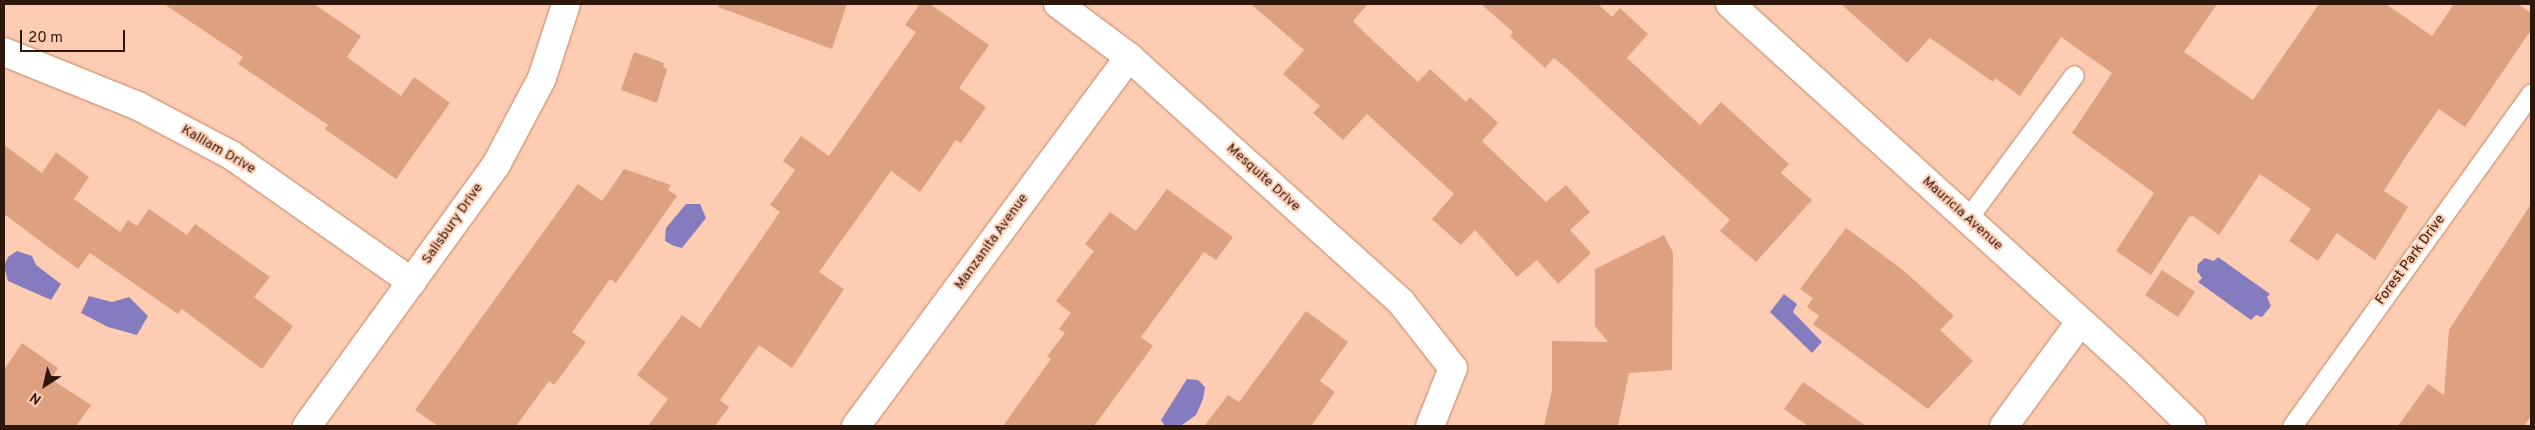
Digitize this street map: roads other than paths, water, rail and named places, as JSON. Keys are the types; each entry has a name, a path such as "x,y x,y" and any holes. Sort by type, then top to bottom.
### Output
{"street":[{"name":"Salisbury Drive","path":"307,426 496,165 542,78 566,4"},
{"name":"Mesquite Drive","path":"1058,4 1128,57 1401,302 1453,368 1430,426"},
{"name":"Mauricia Avenue","path":"1730,4 2192,426"},
{"name":"Kalliam Drive","path":"4,52 138,106 231,155 412,282"},
{"name":"Manzanita Avenue","path":"856,426 1128,57"},
{"path":"2004,426 2080,322"}],"lane":[{"path":"1967,219 2074,75"},
{"name":"Forest Park Drive","path":"2292,426 2531,93"}]}
